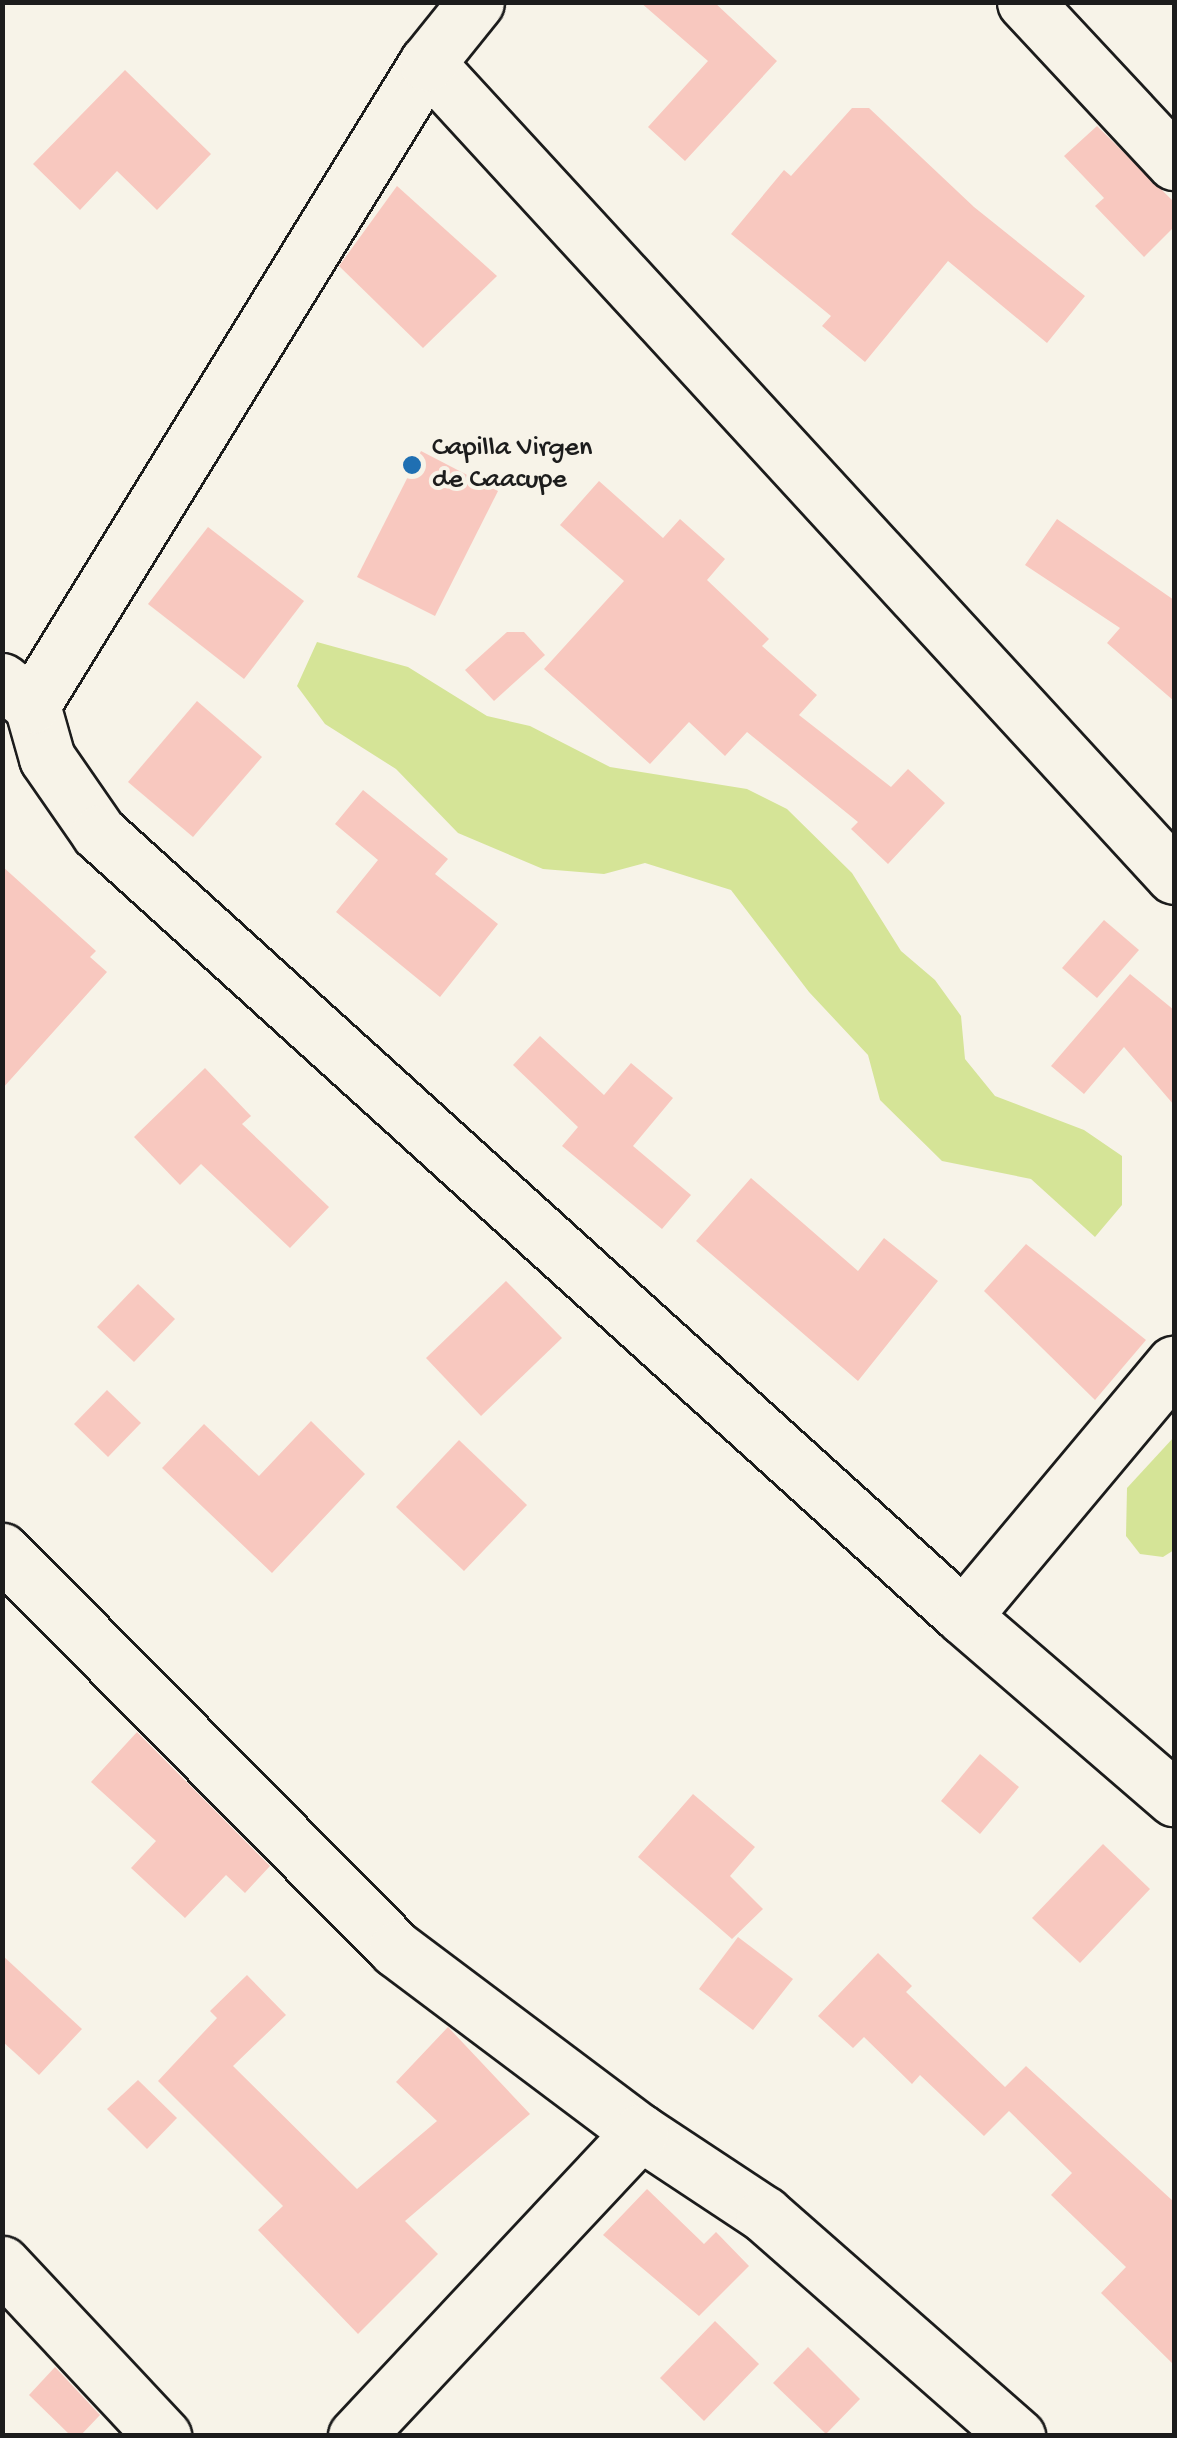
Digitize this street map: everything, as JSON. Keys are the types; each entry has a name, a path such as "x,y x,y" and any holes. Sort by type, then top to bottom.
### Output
{"street":[{"path":"476,2 427,63 17,693 47,758 100,833 963,1616 1174,1798"},
{"path":"1025,2 1174,162"},
{"path":"427,63 1174,876"},
{"path":"963,1616 1174,1364"},
{"path":"2,1551 396,1949 640,2132 764,2214 1017,2436"},
{"path":"356,2436 640,2132"},
{"path":"2,2264 163,2436"}],"green space":[{"path":"317,642 408,667 487,716 530,726 610,767 747,789 787,809 852,873 901,951 935,980 961,1016 965,1059 995,1096 1084,1130 1122,1156 1122,1205 1095,1237 1031,1179 942,1161 880,1100 868,1055 809,992 731,890 645,863 604,874 543,869 458,833 396,769 325,724 297,686"},
{"path":"1174,1437 1174,1550 1163,1557 1140,1554 1126,1536 1127,1488"}],"building":[{"path":"640,2 714,2 777,61 685,161 648,127 708,61"},
{"path":"125,70 211,154 157,210 117,171 80,210 33,164"},
{"path":"852,108 869,108 974,207 1085,296 1047,343 948,261 865,362 822,326 831,316 731,234 784,170 791,176"},
{"path":"1097,126 1174,202 1174,227 1144,257 1095,206 1104,198 1064,156"},
{"path":"397,186 497,276 423,348 339,266"},
{"path":"421,451 498,491 435,616 357,577"},
{"path":"599,481 663,538 680,519 725,559 707,580 769,639 762,646 817,695 799,715 891,787 908,769 945,803 888,864 851,829 858,822 747,732 725,756 689,722 650,764 544,669 624,581 560,525"},
{"path":"1057,519 1174,600 1174,701 1107,643 1120,628 1025,565"},
{"path":"208,527 304,601 244,679 148,604"},
{"path":"507,632 524,632 545,655 494,701 465,670"},
{"path":"197,701 262,757 193,837 128,782"},
{"path":"363,790 448,859 435,874 498,924 440,997 336,912 378,860 335,824"},
{"path":"2,866 96,951 90,957 107,972 2,1089"},
{"path":"1104,920 1139,950 1097,998 1062,968"},
{"path":"1130,974 1174,1010 1174,1105 1124,1047 1084,1094 1051,1066"},
{"path":"540,1036 604,1095 631,1063 673,1098 633,1146 691,1195 662,1229 562,1146 578,1127 513,1065"},
{"path":"205,1068 251,1116 242,1124 329,1207 290,1248 201,1164 180,1185 134,1137"},
{"path":"751,1178 858,1271 884,1238 938,1281 858,1381 696,1241"},
{"path":"1026,1244 1146,1340 1095,1400 984,1291"},
{"path":"506,1281 562,1338 481,1416 426,1358"},
{"path":"138,1284 175,1319 134,1362 97,1327"},
{"path":"107,1390 141,1423 108,1457 74,1424"},
{"path":"311,1421 365,1474 272,1573 162,1468 204,1424 259,1476"},
{"path":"459,1440 527,1505 464,1571 396,1507"},
{"path":"137,1732 270,1866 245,1893 226,1875 185,1918 131,1868 156,1841 91,1782"},
{"path":"980,1754 1019,1787 980,1834 941,1801"},
{"path":"693,1794 755,1847 730,1876 763,1909 732,1939 638,1857"},
{"path":"1103,1844 1150,1889 1080,1963 1032,1918"},
{"path":"738,1937 793,1979 753,2030 699,1989"},
{"path":"878,1953 912,1986 906,1992 1005,2087 1026,2066 1174,2202 1174,2365 1101,2293 1126,2267 1051,2195 1072,2173 1009,2111 984,2136 920,2075 912,2084 864,2037 853,2048 818,2016"},
{"path":"2,1955 82,2029 39,2075 2,2041"},
{"path":"247,1975 286,2015 233,2066 357,2189 437,2121 396,2082 448,2027 530,2114 405,2221 438,2254 358,2334 258,2230 283,2206 158,2081 217,2018 210,2011"},
{"path":"138,2080 177,2118 147,2149 107,2109"},
{"path":"647,2189 704,2244 716,2232 749,2266 699,2316 603,2235"},
{"path":"715,2321 759,2364 704,2421 660,2378"},
{"path":"808,2347 860,2399 826,2434 773,2383"},
{"path":"55,2367 100,2415 80,2436 71,2436 29,2395"}],"place":[{"name":"Capilla Virgen de Caacupe","path":"412,465"}]}
